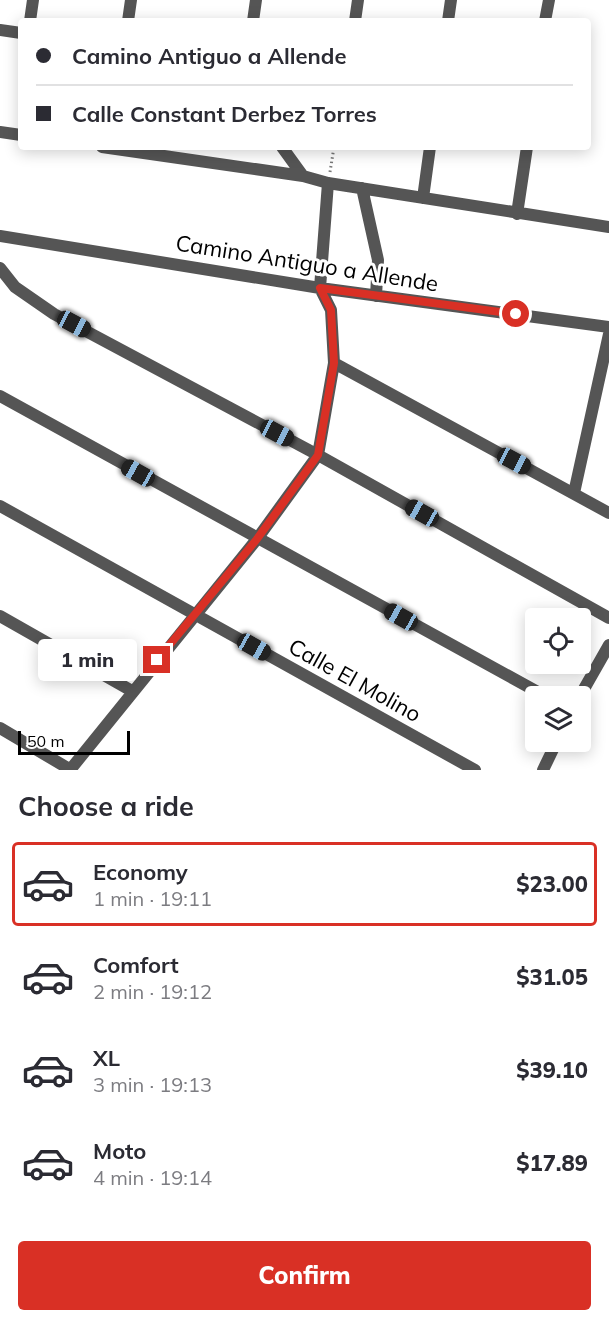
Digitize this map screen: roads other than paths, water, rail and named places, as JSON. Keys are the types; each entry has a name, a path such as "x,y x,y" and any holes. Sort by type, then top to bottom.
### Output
{"street":[{"path":"30,18 33,0"},
{"path":"128,18 131,0"},
{"path":"253,18 256,0"},
{"path":"355,18 358,0"},
{"path":"449,18 452,0"},
{"path":"546,18 549,0"},
{"path":"0,30 18,33"},
{"path":"0,132 18,135"},
{"path":"123,150 303,176 328,183 609,227"},
{"path":"284,150 303,176"},
{"path":"423,198 430,150"},
{"path":"517,213 527,150"},
{"path":"0,728 70,770 257,539 318,455 334,363 331,310 320,288 328,183"},
{"path":"362,188 378,260 376,296"},
{"name":"Camino Antiguo a Allende","path":"0,236 320,288 609,327"},
{"path":"0,268 15,287 33,302 318,455 609,618"},
{"path":"574,493 609,334"},
{"path":"334,363 609,513"},
{"path":"0,396 527,686"},
{"name":"Calle El Molino","path":"0,506 473,769"},
{"path":"0,616 132,691"},
{"path":"586,686 609,645"},
{"path":"543,770 552,752"}]}
